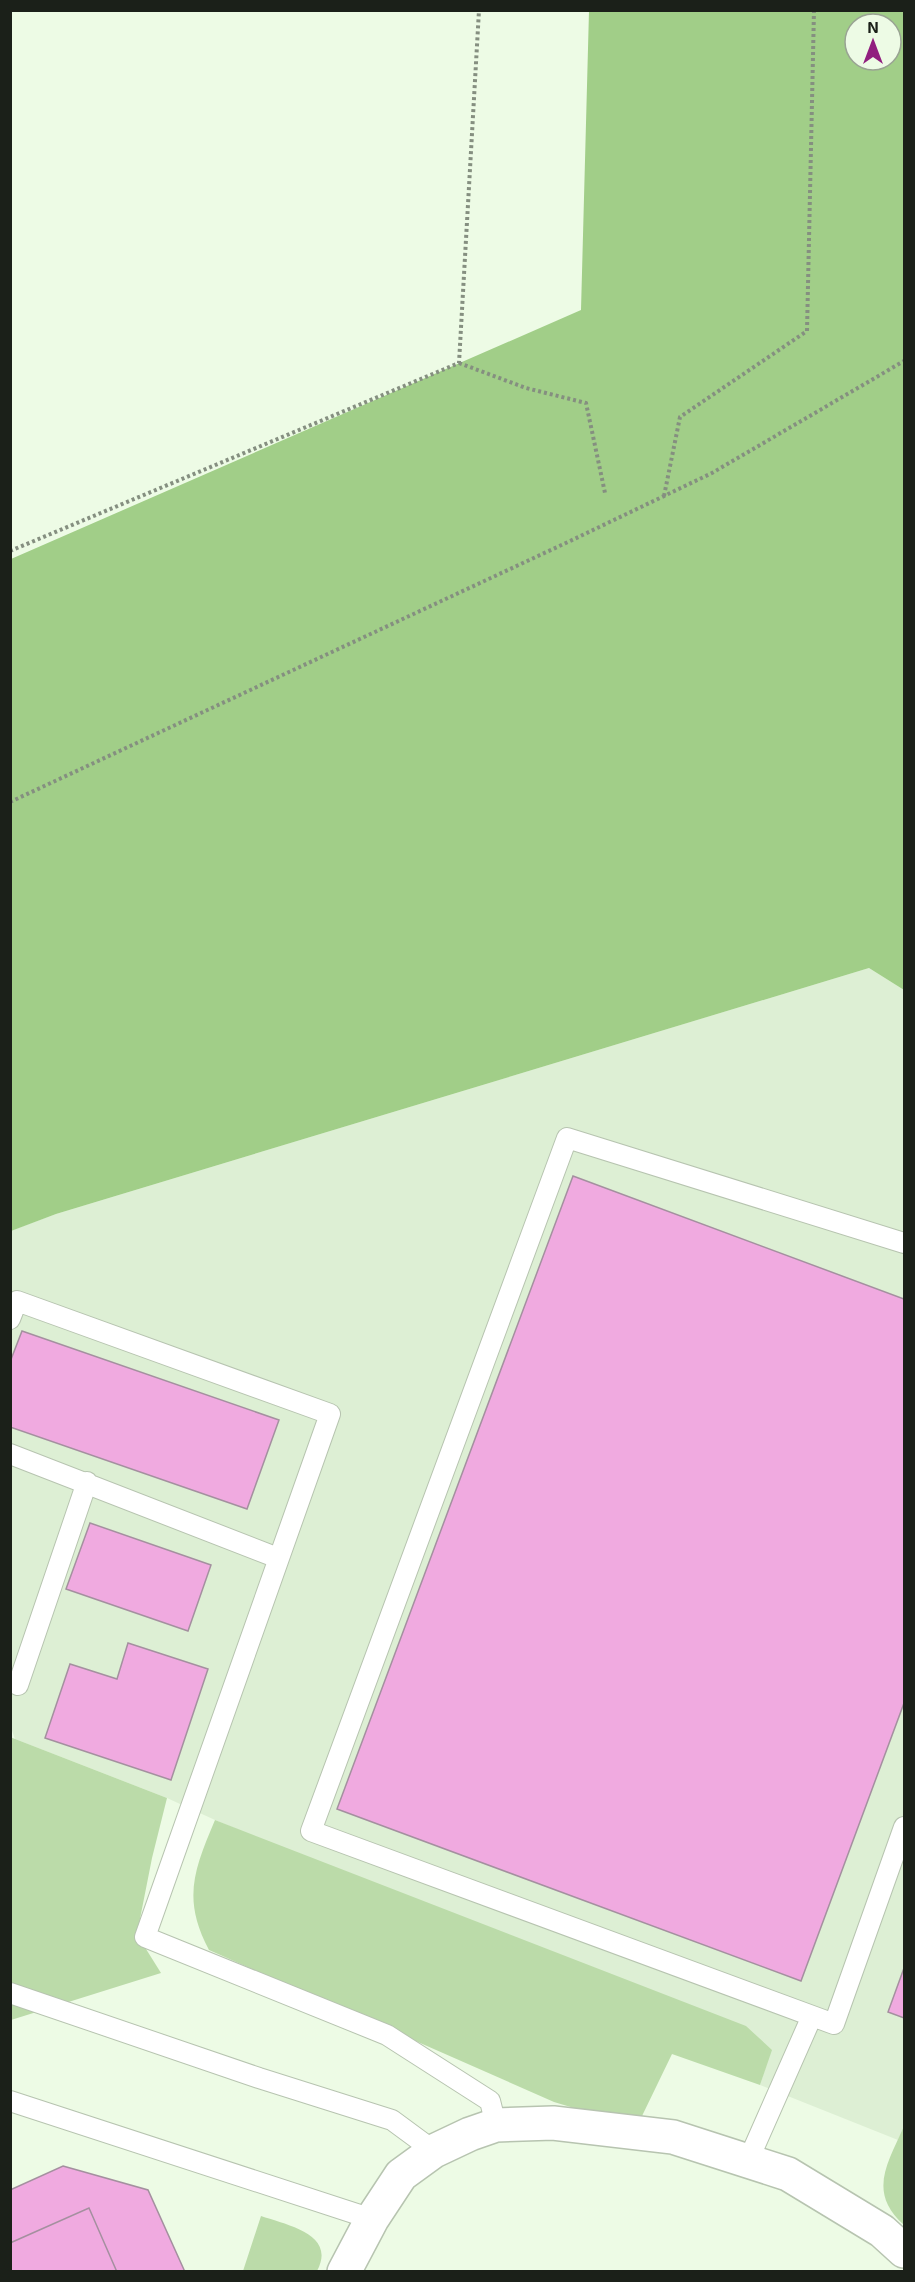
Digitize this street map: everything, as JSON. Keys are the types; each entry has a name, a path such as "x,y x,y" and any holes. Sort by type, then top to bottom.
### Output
{"street":[{"path":"344,2271 372,2220 401,2175 434,2151 470,2133 496,2125 553,2123 674,2137 788,2174 882,2231 904,2251"}],"lane":[{"path":"904,1243 567,1138 311,1831 834,2024 904,1827"},
{"path":"10,1319 17,1301 330,1414 145,1937 387,2035 490,2101 496,2125"},
{"path":"10,1454 278,1558"},
{"path":"18,1685 87,1482"},
{"path":"10,1993 392,2120 434,2151"},
{"path":"748,2161 812,2016"},
{"path":"10,2100 372,2220"}],"path":[{"path":"459,363 479,10"},
{"path":"664,497 680,417 807,332 814,10"},
{"path":"10,802 664,497 712,473 904,361"},
{"path":"10,551 459,363 526,388 586,403 605,493"}],"shaded area":[{"path":"869,968 904,990 904,2126 898,2140 760,2085 771,2050 215,1820 167,1798 15,1739 10,1725 10,1231 56,1214"}],"green space":[{"path":"589,11 904,11 904,990 869,968 56,1214 11,1231 11,559 581,310"},
{"path":"10,1737 167,1798 138,1929 146,1949 161,1973 11,2020"},
{"path":"215,1820 746,2026 772,2050 760,2085 672,2054 642,2116 584,2111 554,2102 209,1950 201,1932 193,1900 201,1854"},
{"path":"904,2126 904,2225 886,2201 884,2177"},
{"path":"261,2216 295,2228 315,2240 320,2248 321,2258 317,2271 243,2271"}],"building":[{"path":"573,1176 904,1299 904,1703 801,1981 337,1809"},
{"path":"22,1331 279,1420 247,1509 10,1427 10,1362"},
{"path":"90,1523 211,1565 188,1631 66,1589"},
{"path":"128,1643 208,1669 171,1780 45,1738 70,1664 117,1679"},
{"path":"904,1968 904,2018 888,2012"},
{"path":"63,2166 148,2190 185,2272 117,2272 89,2208 10,2243 10,2190"},
{"path":"89,2208 117,2272 10,2272 10,2243"}]}
